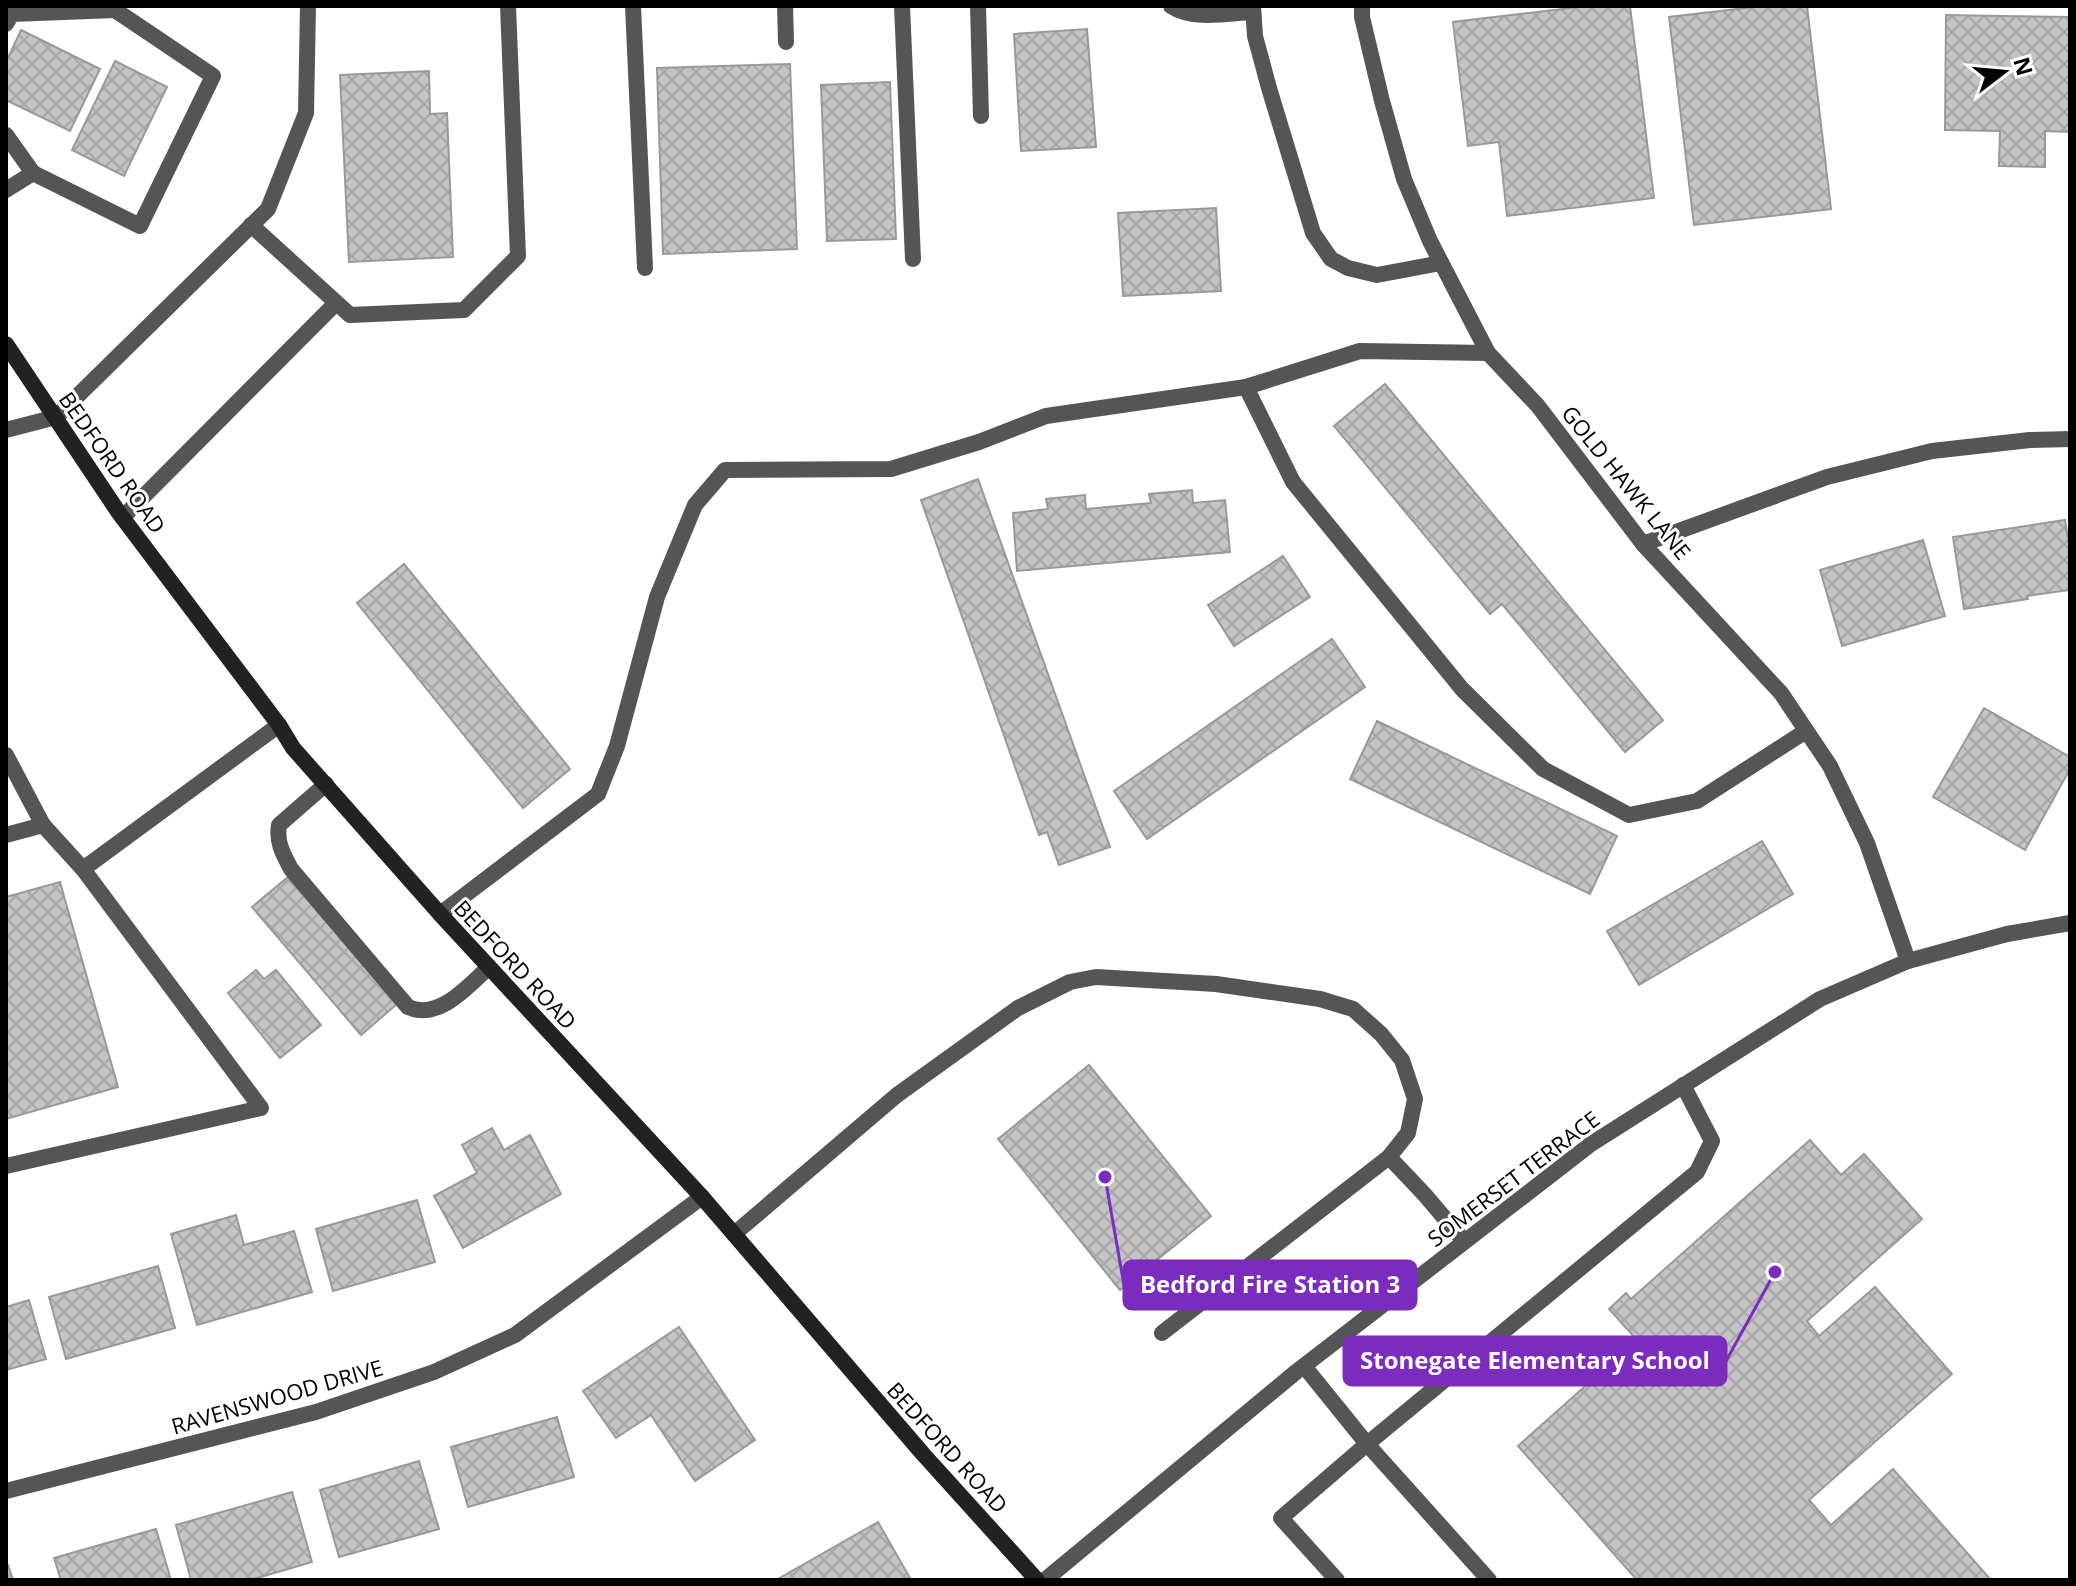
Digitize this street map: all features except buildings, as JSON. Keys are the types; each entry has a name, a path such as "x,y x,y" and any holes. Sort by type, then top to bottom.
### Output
{"main road":[{"name":"BEDFORD ROAD","path":"6,344 123,517 293,748 440,914 702,1197 923,1454 1037,1580"}],"street":[{"path":"6,430 56,417 268,209 306,113 308,6"},
{"path":"251,225 350,315 464,310 518,256 508,6"},
{"path":"633,6 645,268"},
{"path":"785,6 786,42"},
{"path":"902,6 913,259"},
{"path":"978,6 981,116"},
{"path":"1171,6 1200,15 1253,9 1255,36 1313,233 1331,259 1348,268 1377,275 1441,263"},
{"name":"GOLD HAWK LANE","path":"1362,6 1382,101 1404,179 1441,263 1488,353 1538,406 1643,544 1781,693 1830,766 1867,843 1908,961"},
{"path":"6,24 12,14 114,8 213,76 140,226 33,173 6,135"},
{"path":"6,190 33,173"},
{"path":"123,517 336,303"},
{"path":"440,914 598,794 617,746 657,597 695,505 725,470 891,469 979,442 1046,416 1246,387 1360,351 1488,353"},
{"path":"1246,387 1293,482 1462,689 1543,769 1629,815 1697,801 1806,731"},
{"path":"1643,544 1827,477 1932,451 2030,440 2070,439"},
{"path":"83,869 279,725"},
{"path":"6,755 43,825 83,869 261,1108 6,1166"},
{"path":"326,784 279,825 281,850 291,869 408,1007 418,1011 436,1009 452,1000 489,967"},
{"path":"6,835 43,825"},
{"name":"SOMERSET TERRACE","path":"1045,1580 1304,1366 1464,1241 1591,1144 1683,1085 1820,999 1908,961 2007,934 2070,923"},
{"path":"734,1234 897,1095 1018,1008 1070,982 1096,977 1216,984 1320,999 1353,1009 1381,1034 1402,1060 1415,1099 1408,1133 1389,1157 1162,1333"},
{"path":"1337,1580 1281,1518 1697,1172 1712,1141 1683,1085"},
{"path":"1389,1157 1464,1241"},
{"name":"RAVENSWOOD DRIVE","path":"6,1491 316,1412 434,1372 515,1335 702,1197"},
{"path":"1304,1366 1367,1444 1489,1580"}],"place":[{"name":"Bedford Fire Station 3","path":"1105,1177"},
{"name":"Stonegate Elementary School","path":"1775,1272"}]}
